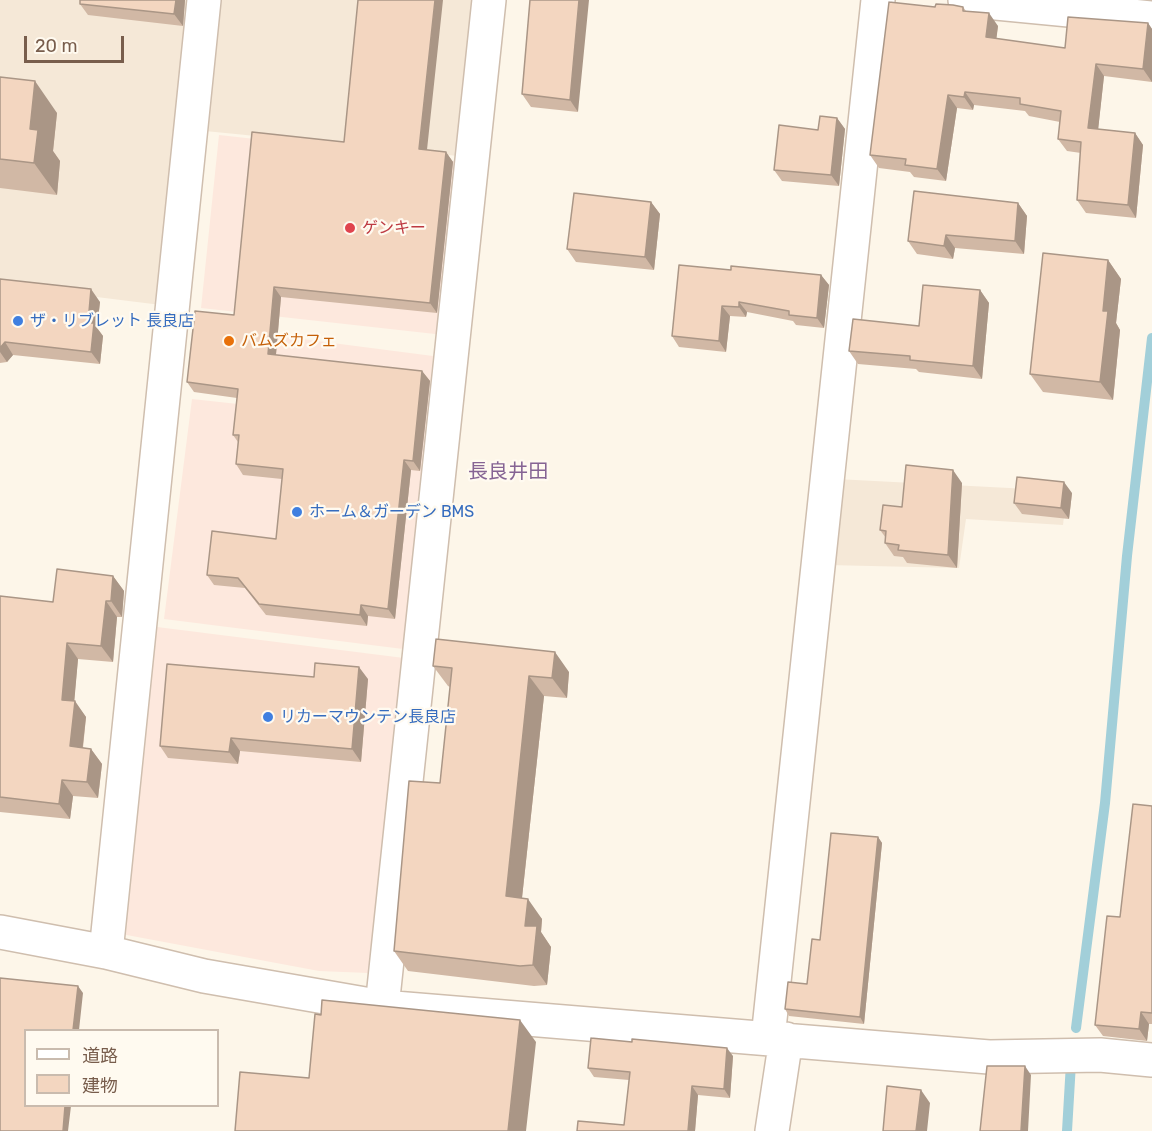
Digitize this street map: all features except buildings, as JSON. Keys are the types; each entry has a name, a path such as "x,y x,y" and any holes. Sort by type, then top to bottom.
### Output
{"street":[{"path":"106,952 204,0"},
{"path":"382,1007 489,0"},
{"path":"772,1131 777,1038 878,0"},
{"path":"965,0 1152,18"},
{"path":"0,932 106,952 204,976 382,1007 989,1057 1100,1055 1152,1060"}],"shaded area":[{"path":"0,0 192,0 161,305 0,285"},
{"path":"221,0 478,0 458,156 205,131"},
{"name":"ゲンキー","path":"219,135 463,162 444,335 201,308"},
{"name":"ホーム＆ガーデン BMS","path":"255,333 433,356 403,649 164,619 192,399 247,405"},
{"path":"836,479 1067,491 1063,525 966,519 959,568 827,565"},
{"path":"157,627 404,658 368,973 319,971 116,933"}],"waterway":[{"path":"1076,1028 1105,803 1127,556 1152,338"},
{"path":"1067,1131 1071,1063"}],"place":[{"name":"ゲンキー","path":"350,228"},
{"name":"ザ・リブレット 長良店","path":"18,321"},
{"name":"バムズカフェ","path":"229,341"},
{"name":"ホーム＆ガーデン BMS","path":"297,512"},
{"name":"リカーマウンテン長良店","path":"268,717"}],"district":[{"name":"長良井田","path":"508,472"}]}
